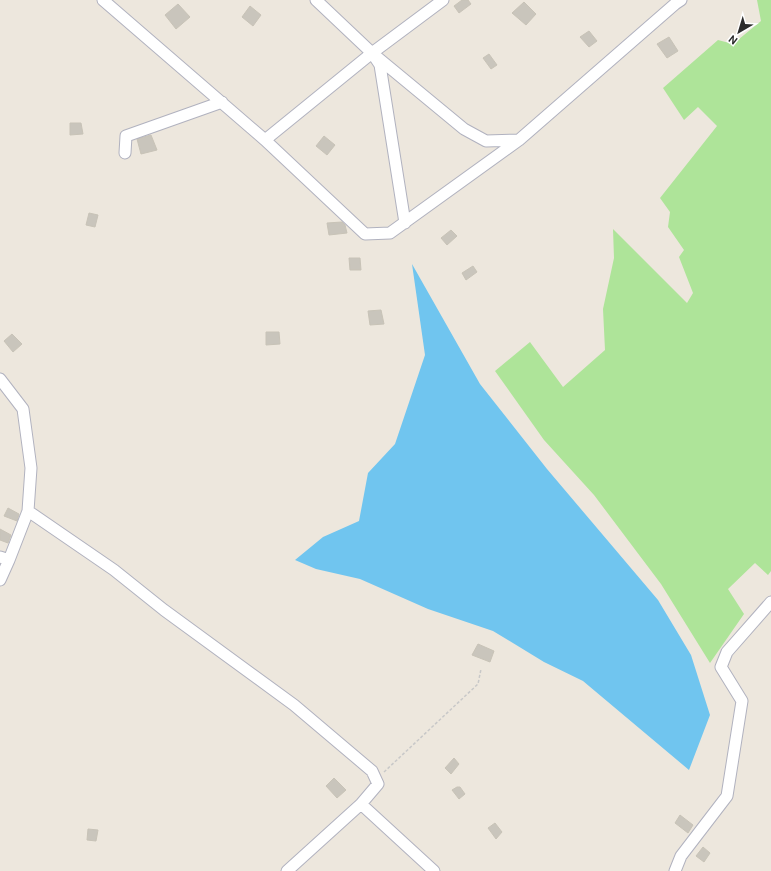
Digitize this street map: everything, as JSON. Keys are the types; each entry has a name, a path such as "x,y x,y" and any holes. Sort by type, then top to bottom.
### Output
{"street":[{"path":"104,0 265,140 365,234 390,233 519,140 681,0"},
{"path":"316,0 372,53 464,129 486,141 519,140"},
{"path":"265,140 372,53 443,0"},
{"path":"372,53 380,65 405,223"},
{"path":"125,153 126,136 222,102"},
{"path":"0,379 23,409 31,468 28,510 4,558 0,580"},
{"path":"28,510 114,570 164,610 294,705 372,771 378,784 361,804 287,871"},
{"path":"675,871 682,856 728,796 742,700 721,667 727,652 771,602"},
{"path":"361,804 434,871"}],"path":[{"path":"376,779 478,684 481,669"}],"green space":[{"path":"757,0 771,0 771,571 768,575 755,563 728,589 744,614 710,663 661,584 594,495 544,440 495,371 530,342 563,387 605,350 603,309 614,258 613,229 687,303 693,293 679,257 684,250 668,227 670,212 660,198 717,126 698,107 684,120 663,88 718,40 733,44 761,21"}],"water":[{"path":"412,264 480,384 547,469 658,600 691,655 710,715 689,770 583,681 544,662 493,631 428,609 360,579 316,569 295,560 323,537 359,521 368,473 395,444 425,355"}],"building":[{"path":"462,0 468,0 471,4 459,13 454,6"},
{"path":"524,2 536,14 526,25 512,13"},
{"path":"178,4 190,17 176,29 165,15"},
{"path":"250,6 261,15 253,26 242,17"},
{"path":"589,31 597,41 589,47 580,37"},
{"path":"669,37 678,51 667,58 657,44"},
{"path":"489,54 497,65 491,69 483,58"},
{"path":"70,123 81,123 83,134 70,135"},
{"path":"151,135 157,150 141,154 137,139"},
{"path":"324,136 335,145 327,155 316,146"},
{"path":"89,213 98,215 95,227 86,225"},
{"path":"342,222 345,225 347,233 329,235 327,223"},
{"path":"451,230 457,236 447,245 441,238"},
{"path":"349,258 360,258 361,270 350,270"},
{"path":"473,266 477,272 466,280 462,273"},
{"path":"381,310 384,324 370,325 368,311"},
{"path":"266,332 279,332 280,344 266,345"},
{"path":"12,334 22,344 13,352 4,341"},
{"path":"8,508 19,514 17,521 4,516"},
{"path":"0,529 11,535 8,543 0,540"},
{"path":"478,644 494,651 490,662 472,655"},
{"path":"454,758 459,764 451,774 445,768"},
{"path":"334,778 346,790 337,798 326,786"},
{"path":"460,787 465,794 459,799 452,790"},
{"path":"680,815 693,825 688,833 675,823"},
{"path":"495,823 502,832 496,839 488,828"},
{"path":"88,829 98,830 96,841 87,840"},
{"path":"703,847 710,853 704,862 696,856"}]}
